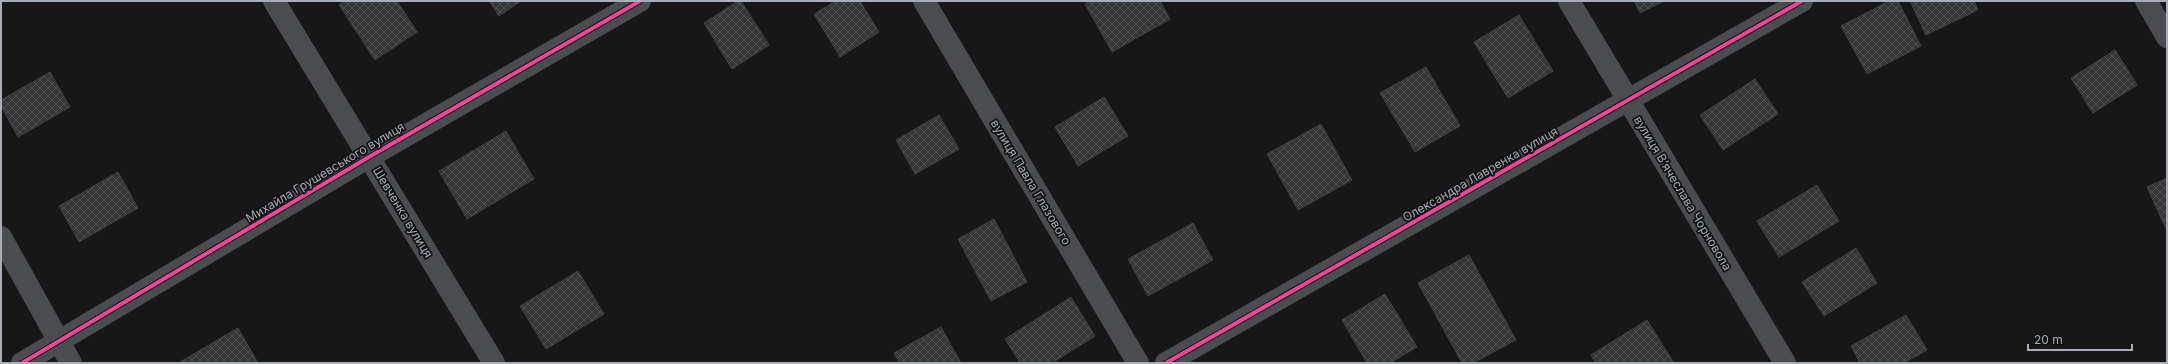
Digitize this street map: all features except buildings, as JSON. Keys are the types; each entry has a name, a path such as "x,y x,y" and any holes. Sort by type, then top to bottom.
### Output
{"street":[{"name":"Шевченка вулиця","path":"274,1 494,363"},
{"name":"Михайла Грушевського вулиця","path":"22,363 60,342 369,157 640,1"},
{"name":"вулиця Павла Глазового","path":"924,1 1138,363"},
{"name":"вулиця В’ячеслава Чорновола","path":"1569,1 1785,363"},
{"name":"Олександра Лавренка вулиця","path":"1166,363 1802,1"},
{"path":"2146,1 2167,37"},
{"path":"1,237 72,363"}],"cycle path":[{"path":"22,363 369,157 640,1"},
{"path":"1166,363 1802,1"}]}
